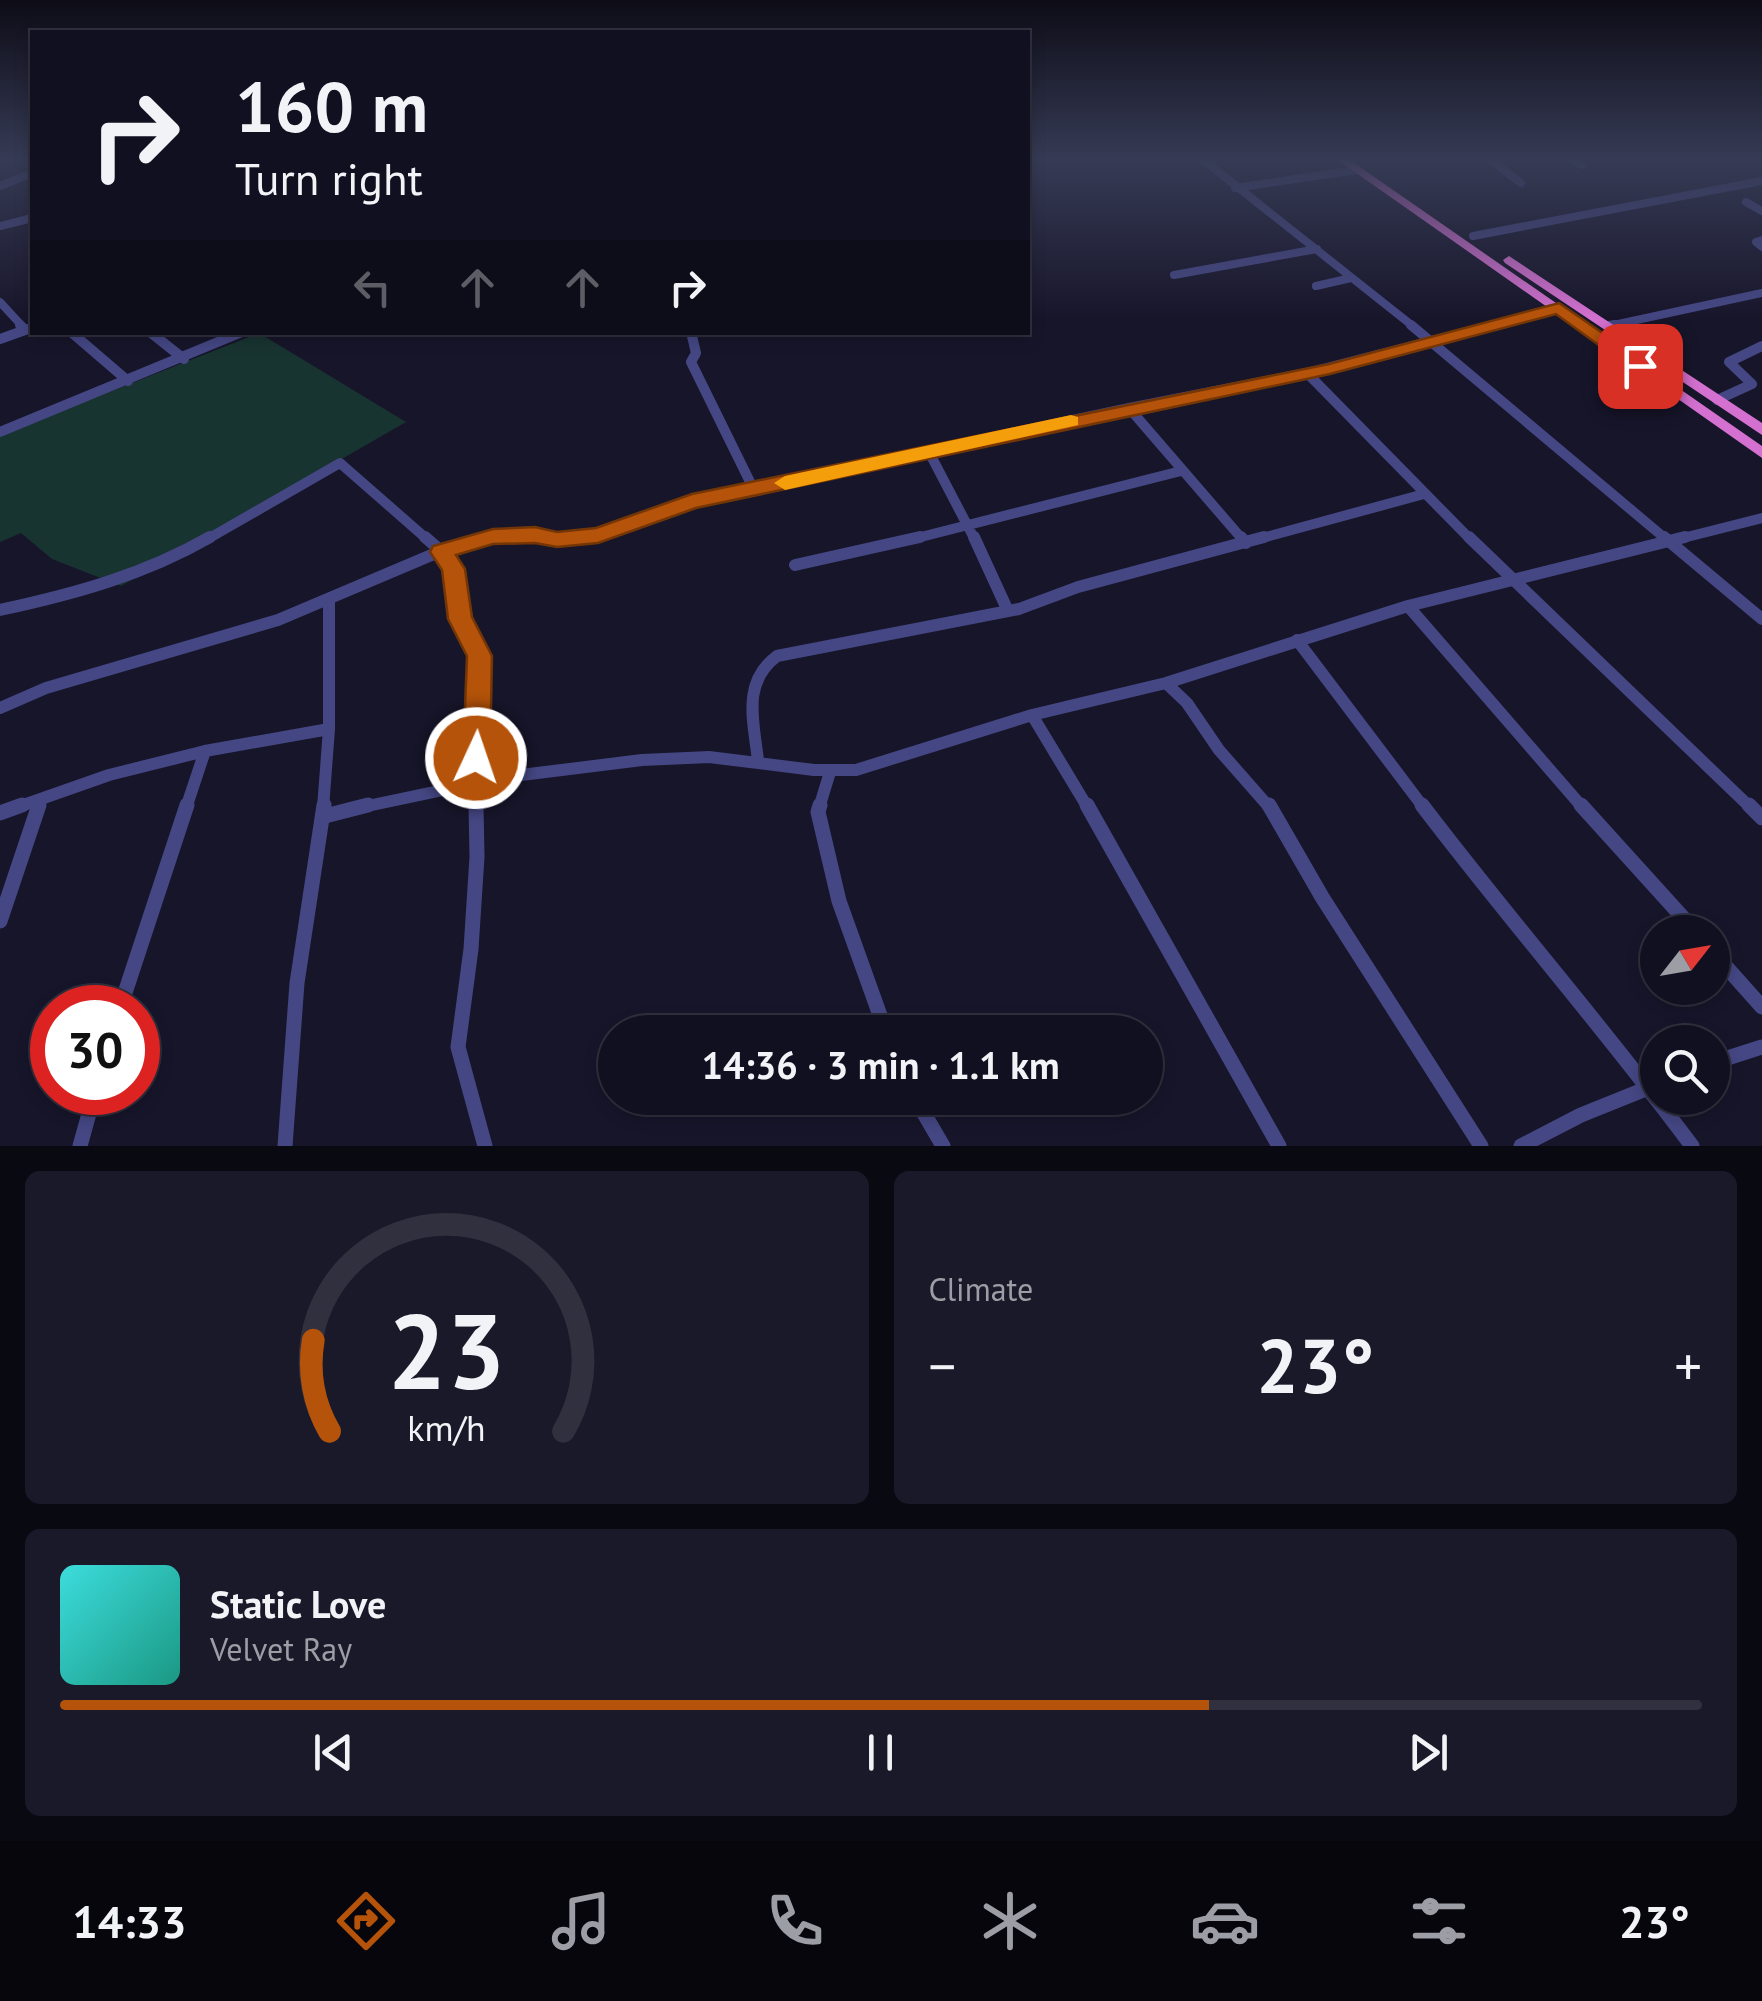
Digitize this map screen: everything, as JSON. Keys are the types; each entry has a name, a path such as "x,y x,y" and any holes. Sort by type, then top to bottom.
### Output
{"highway":[{"path":"1424,211 1762,453"},
{"path":"1434,211 1762,430"}],"street":[{"path":"1266,211 1431,341 1762,618"},
{"path":"1474,236 1602,211"},
{"path":"0,226 30,218"},
{"path":"1174,276 1317,250"},
{"path":"1316,286 1351,278"},
{"path":"1610,326 1762,294"},
{"path":"0,302 29,329 0,339"},
{"path":"0,708 46,688 201,646 329,601 441,552 493,536 535,535 557,540 598,536 692,502 1307,374 1559,308"},
{"path":"75,335 128,381"},
{"path":"154,335 184,359"},
{"path":"0,432 236,335"},
{"path":"692,335 696,352 691,362 754,490"},
{"path":"1717,400 1752,385 1729,362 1762,346"},
{"path":"1307,374 1424,494 1762,818"},
{"path":"1129,408 1246,543"},
{"path":"929,452 1008,611"},
{"path":"0,610 74,594 163,564 340,463 441,552 453,569 460,619 472,635 479,656 474,923 458,1047 485,1146"},
{"path":"796,565 969,526 1181,471"},
{"path":"758,761 752,686 759,668 778,656 1008,611 1078,588 1424,494"},
{"path":"325,816 554,770 688,756 830,772 875,765 1032,716 1166,684 1408,606 1762,518"},
{"path":"285,1146 294,1011 325,816 329,601"},
{"path":"1408,606 1520,738 1681,915"},
{"path":"1297,640 1505,914 1640,1071"},
{"path":"1166,684 1186,702 1219,750 1265,799 1322,898 1480,1146"},
{"path":"1032,716 1092,814 1279,1146"},
{"path":"0,813 109,775 206,750 329,729"},
{"path":"128,985 206,750"},
{"path":"830,772 820,798 822,830 839,901 880,1015"},
{"path":"0,921 41,799"},
{"path":"1730,971 1762,1007"},
{"path":"1730,1057 1762,1047"},
{"path":"1522,1146 1640,1091"},
{"path":"80,1146 89,1115"},
{"path":"925,1115 944,1146"},
{"path":"1672,1115 1692,1146"}],"green space":[{"path":"254,335 262,335 406,422 121,586 52,559 21,533 0,542 0,435"}],"slow traffic":[{"path":"785,483 1071,421"}],"route":[{"path":"476,758 479,656 472,635 460,619 456,576 441,552 493,536 535,535 557,540 598,536 692,502 1330,369 1559,308 1640,366"}]}
